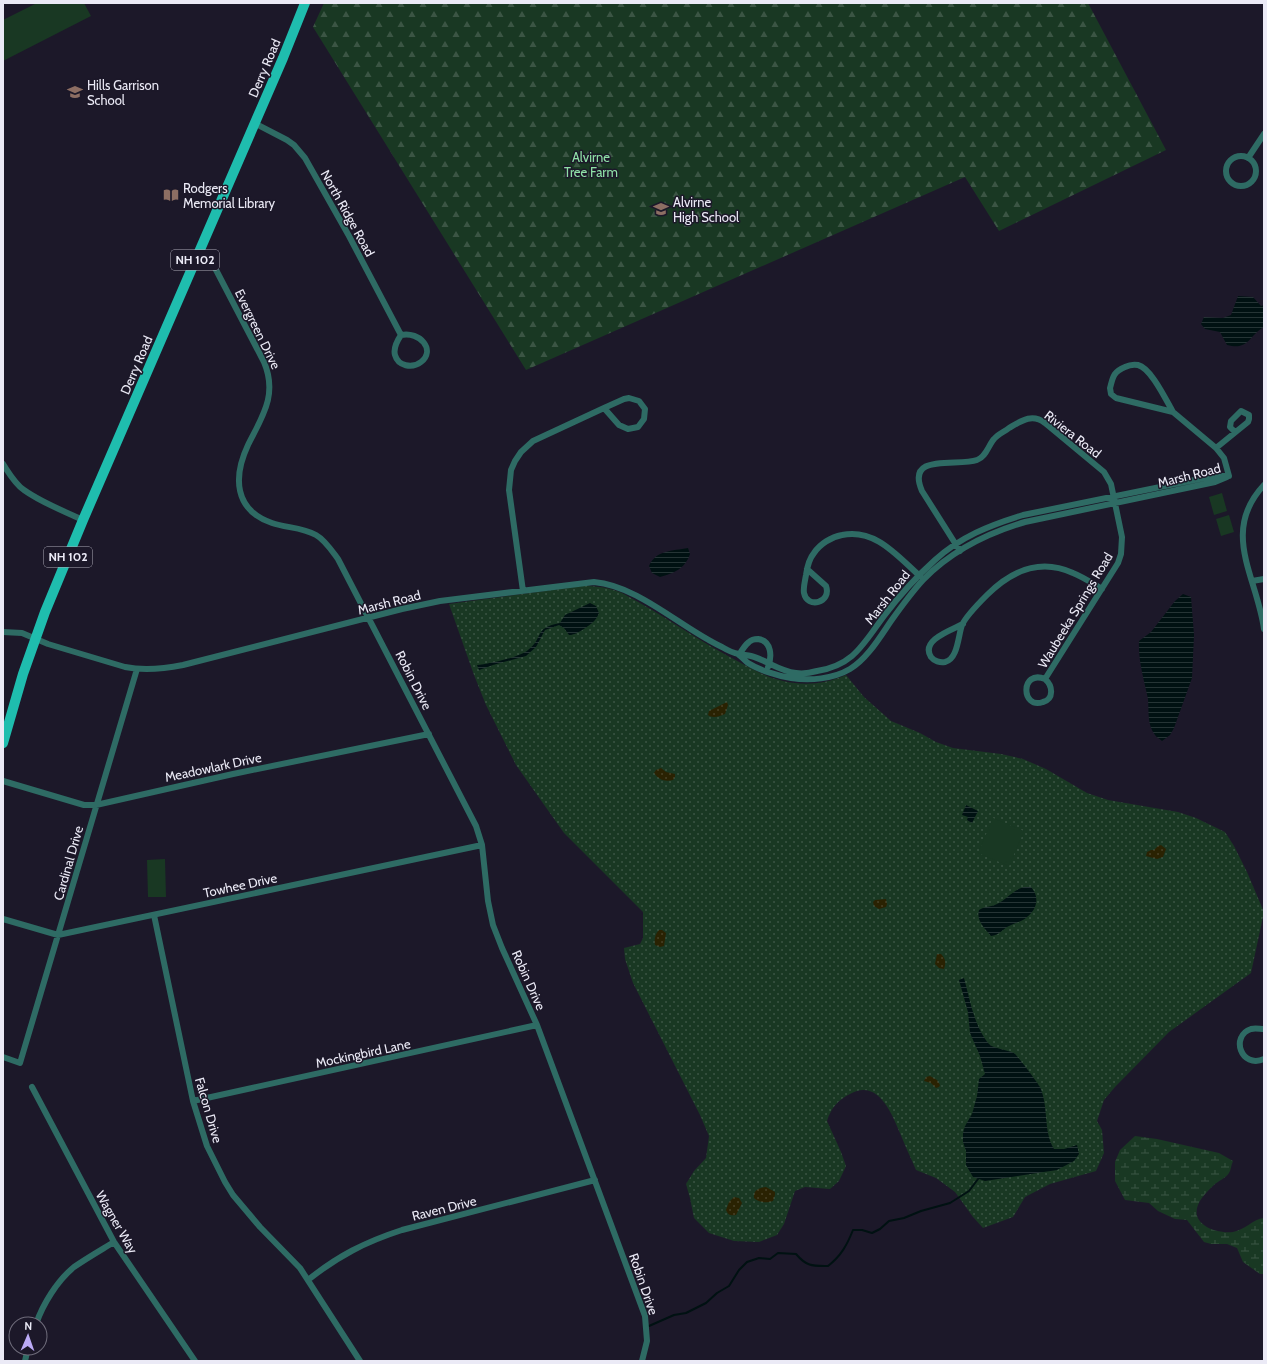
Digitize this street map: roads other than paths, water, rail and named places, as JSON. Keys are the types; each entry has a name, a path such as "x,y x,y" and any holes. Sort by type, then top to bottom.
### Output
{"main road":[{"name":"Derry Road","path":"3,743 35,638 83,520 283,58 305,3"}],"street":[{"name":"North Ridge Road","path":"254,123 287,140 294,145 305,158 349,236 401,335"},
{"path":"1248,158 1264,134"},
{"path":"1238,156 1248,158 1255,164 1256,174 1254,179 1242,186 1232,183 1227,175 1228,165 1238,156"},
{"name":"Evergreen Drive","path":"198,253 214,266 264,362 269,379 270,387 268,404 244,454 239,471 240,487 244,502 261,518 272,523 307,531 317,536 324,542 338,559 369,618"},
{"path":"410,334 416,336 424,343 426,354 421,362 416,365 404,366 397,360 394,351 401,335 410,334"},
{"path":"1173,412 1116,398 1111,394 1110,388 1114,374 1130,364 1141,366 1152,378 1173,412 1216,448 1224,458 1229,476"},
{"path":"523,591 509,490 511,470 521,452 533,441 604,408 624,400 634,399 639,401 645,409 644,419 638,427 628,429 619,425 604,408"},
{"name":"Riviera Road","path":"960,551 922,491 918,479 920,470 928,465 976,460 983,457 996,437 1027,418 1042,420 1104,472 1111,484 1114,496"},
{"path":"1216,448 1234,432"},
{"path":"3,464 13,479 24,490 40,500 83,520"},
{"name":"Marsh Road","path":"739,655 750,656 785,671 797,673 822,670 842,664 852,657 862,646 884,616 918,575 955,543 992,525 1023,515 1114,496 1214,476 1229,476"},
{"name":"Marsh Road","path":"3,632 22,633 48,644 91,658 136,669 171,668 402,609 440,601 594,582 612,585 636,595 721,647 739,655 748,663 783,677 810,680 823,678 851,668 869,652 924,580 960,551 974,542 1009,527 1215,482 1229,476"},
{"path":"1264,485 1248,509 1243,531 1244,557 1262,614 1264,629"},
{"name":"Waubeeka Springs Road","path":"1045,680 1118,563 1121,554 1122,537 1114,496"},
{"path":"807,569 823,582 827,588 826,596 822,601 809,601 804,594 807,569 811,557 822,544 838,536 855,534 866,535 892,551 924,580"},
{"path":"963,624 933,641 929,648 929,652 934,659 941,662 946,662 952,657 963,624 981,601 1004,579 1022,570 1042,566 1063,569 1102,589"},
{"path":"1252,581 1264,579"},
{"name":"Robin Drive","path":"369,618 476,826 482,845 488,901 493,925 537,1025 645,1316 647,1341 642,1361"},
{"path":"739,655 749,642 755,639 762,640 769,647 770,656 766,671"},
{"name":"Cardinal Drive","path":"3,1057 20,1063 136,669"},
{"name":"Waubeeka Springs Road","path":"1042,678 1045,680 1051,686 1050,695 1045,702 1032,702 1026,692 1028,684 1034,679 1042,678"},
{"name":"Meadowlark Drive","path":"3,781 84,805 96,805 233,774 429,734"},
{"name":"Towhee Drive","path":"3,919 58,935 482,845"},
{"name":"Falcon Drive","path":"154,915 193,1101 207,1146 233,1195 260,1227 289,1255 308,1280 360,1361"},
{"name":"Mockingbird Lane","path":"193,1101 537,1025"},
{"path":"1264,1029 1251,1029 1246,1032 1240,1040 1240,1046 1243,1055 1247,1059 1257,1061 1264,1059"},
{"name":"Wagner Way","path":"32,1087 114,1242 195,1361"},
{"name":"Raven Drive","path":"308,1280 334,1260 379,1237 595,1180"},
{"path":"40,1316 62,1279 73,1268 114,1242"}],"waterway":[{"path":"649,1326 674,1315 686,1313 706,1303 717,1293 729,1286 739,1270 747,1262 759,1258 770,1259 778,1253 796,1254 807,1264 828,1266 843,1250 853,1230 862,1230 872,1233 880,1229 889,1221 904,1218 921,1211 950,1203 969,1191 978,1179"}],"place":[{"name":"Hills Garrison School","path":"75,92"},
{"name":"Rodgers Memorial Library","path":"171,195"},
{"name":"Alvirne High School","path":"661,209"}],"park label":[{"name":"Alvirne Tree Farm","path":"591,164"}]}
